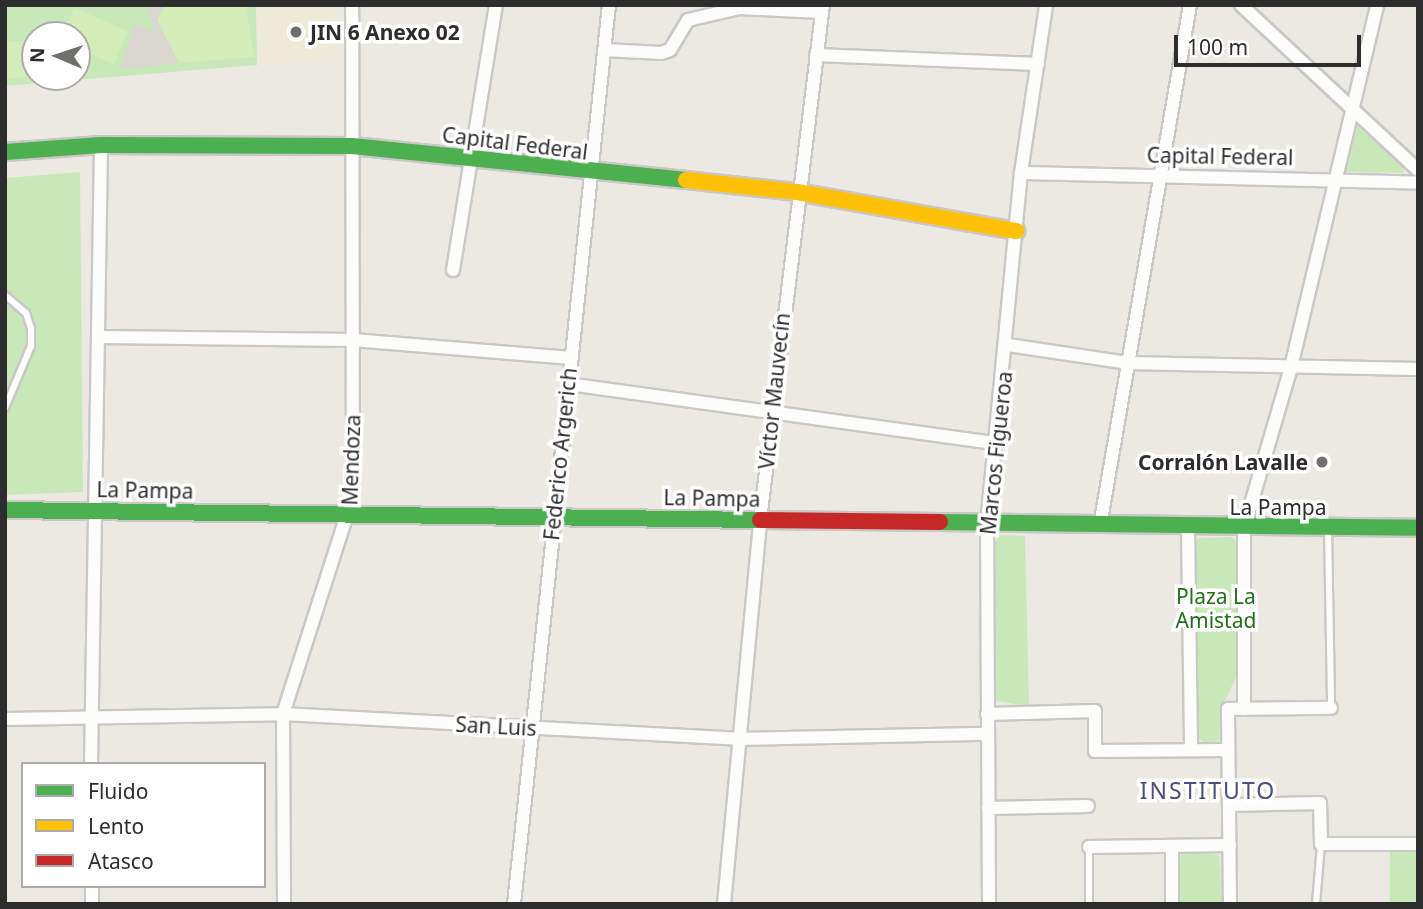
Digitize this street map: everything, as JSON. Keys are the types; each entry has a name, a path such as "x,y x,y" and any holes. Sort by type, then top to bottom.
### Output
{"street":[{"name":"Mendoza","path":"284,904 283,714 349,515 353,340 352,5"},
{"path":"453,270 496,5"},
{"name":"Federico Argerich","path":"513,904 609,5"},
{"name":"Marcos Figueroa","path":"989,904 987,525 1008,345 1021,173 1046,5"},
{"path":"1100,526 1158,176 1190,5"},
{"path":"1241,5 1418,170"},
{"path":"1244,709 1244,528 1291,367 1377,5"},
{"path":"605,50 661,53 670,50 688,20 739,8 823,8"},
{"name":"Víctor Mauvecín","path":"724,904 760,520 797,192 823,8"},
{"path":"816,55 1038,64"},
{"name":"Capital Federal","path":"5,152 101,145 352,146 591,173 797,192 1017,231"},
{"path":"91,762 90,715 99,510 101,145"},
{"name":"Capital Federal","path":"1021,173 1418,183"},
{"path":"101,337 353,340 571,358"},
{"path":"1008,345 1128,363 1418,369"},
{"path":"568,384 995,443"},
{"name":"La Pampa","path":"5,510 987,525 1418,528"},
{"path":"1188,527 1191,750"},
{"path":"1230,904 1228,709 1331,708"},
{"path":"987,714 1095,711 1095,751 1228,750"},
{"name":"San Luis","path":"5,719 90,715 283,714 738,739 987,734"},
{"path":"1229,804 1320,803 1321,844 1418,844"},
{"path":"988,808 1088,806"},
{"path":"1088,847 1230,845"},
{"path":"1171,846 1172,904"}],"lane":[{"path":"5,295 26,313 31,328 31,346 5,408"},
{"path":"1328,528 1331,708"},
{"path":"1316,904 1321,844"},
{"path":"1088,847 1089,904"}],"shaded area":[{"path":"165,5 157,20 179,63 120,69 134,24 154,30 148,9"},
{"name":"JIN 6 Anexo 02","path":"256,5 335,5 335,58 257,65"}],"green space":[{"path":"5,5 256,5 257,65 91,79 91,21 21,21 21,85 5,86"},
{"path":"165,5 246,5 254,57 179,63 157,20"},
{"path":"74,8 128,31 114,64 91,54 91,21 68,21"},
{"path":"21,41 21,77 5,79 5,42"},
{"path":"1357,126 1403,166 1404,173 1346,172"},
{"path":"80,172 83,492 5,495 5,178"},
{"path":"1001,535 1025,536 1029,707 993,700 992,545"},
{"name":"Plaza La Amistad","path":"1232,537 1237,542 1239,671 1222,707 1219,741 1204,743 1197,737 1194,546 1198,538"},
{"path":"1390,850 1418,850 1418,904 1390,904"},
{"path":"1181,852 1219,855 1223,904 1176,904"}],"traffic: fast":[{"path":"5,152 101,145 352,146 686,180"},
{"path":"5,510 760,520"},
{"path":"940,522 1418,528"}],"traffic: slow":[{"path":"686,180 797,192 1017,231"}],"traffic: jam":[{"path":"760,520 940,522"}],"place":[{"name":"JIN 6 Anexo 02","path":"296,32"},
{"name":"Corralón Lavalle","path":"1322,462"}],"district":[{"name":"INSTITUTO","path":"1208,790"}]}
